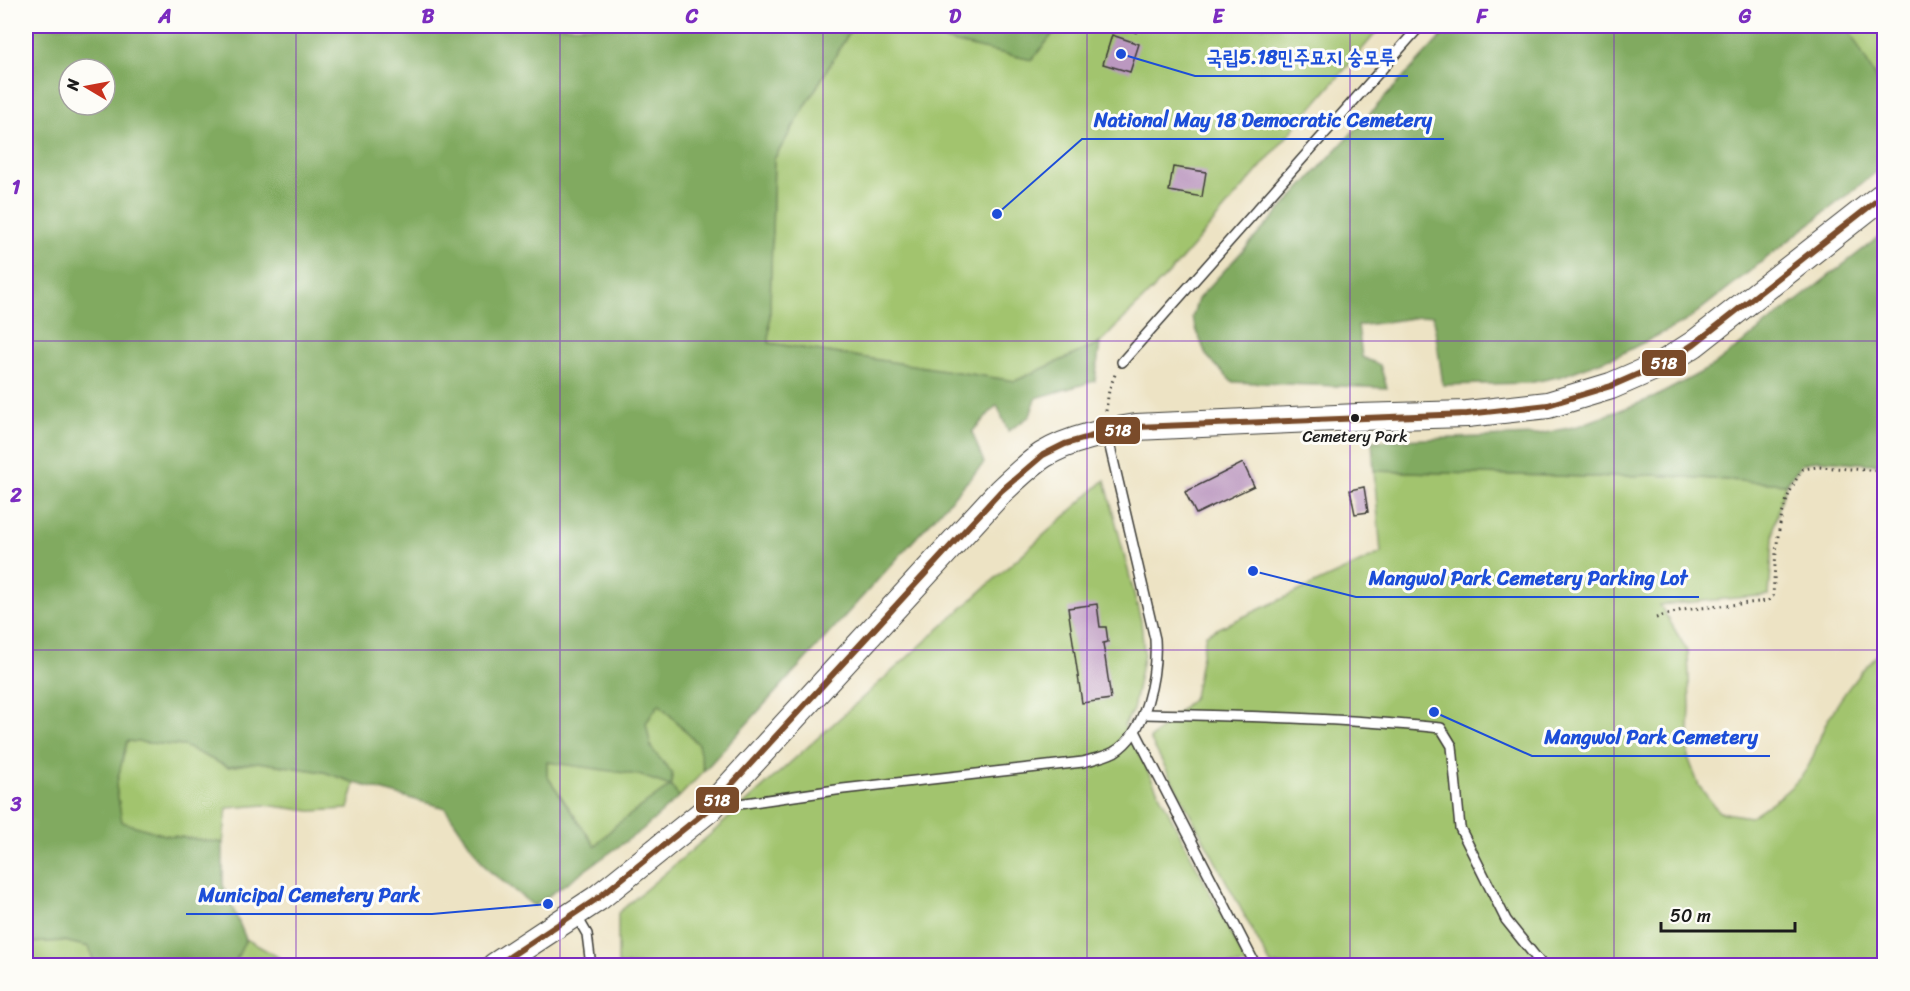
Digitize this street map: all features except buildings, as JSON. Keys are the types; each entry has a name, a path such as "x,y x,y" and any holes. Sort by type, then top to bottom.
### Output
{"main road":[{"path":"495,966 598,898 710,808 1000,491 1043,455 1073,442 1107,432 1160,426 1467,414 1548,405 1611,386 1666,362 1694,344 1884,195"}],"lane":[{"path":"1122,362 1420,26"},
{"path":"710,808 843,789 1083,762 1115,751 1136,731 1144,714 1156,658 1155,639 1107,432"},
{"path":"1144,714 1265,717 1441,728 1452,746 1460,828 1506,920 1543,966"},
{"path":"1136,731 1256,966"},
{"path":"575,913 587,934 591,966"}],"path":[{"path":"1135,33 1138,26"},
{"path":"1107,432 1106,405 1109,390 1122,362"},
{"path":"1656,618 1682,610 1768,601 1773,596 1778,526 1794,481 1803,469 1818,467 1884,471"}],"green space":[{"path":"26,26 853,26 774,159 769,343 1015,381 1100,343 1095,381 1036,398 1030,416 1008,431 997,405 972,432 984,463 704,771 698,744 659,704 646,723 651,748 672,773 671,786 679,797 642,830 534,906 487,869 445,808 324,772 258,762 228,767 184,746 127,741 116,786 122,822 165,835 223,843 223,885 246,939 233,966 95,965 89,947 64,941 26,943","holes":["547,762 639,775 670,786 616,825 595,846 547,776"]},
{"path":"853,26 900,26 944,40 1032,60 1059,26 1382,26 1174,268 1100,343 1015,381 769,343 774,159"},
{"path":"900,26 1059,26 1032,60 944,40"},
{"path":"1451,26 1855,26 1850,32 1884,93 1884,166 1686,321 1621,354 1562,376 1529,383 1443,385 1433,315 1358,326 1362,357 1380,365 1387,388 1232,382 1206,355 1192,318 1198,299"},
{"path":"1855,26 1884,26 1884,93 1850,32"},
{"path":"1884,233 1884,465 1818,460 1802,464 1786,484 1655,475 1590,477 1374,471 1372,441 1535,435 1578,426 1655,397 1713,366"},
{"path":"1374,471 1590,477 1655,475 1786,484 1774,525 1769,595 1660,605 1688,652 1690,706 1688,757 1699,786 1719,812 1750,817 1783,794 1804,773 1826,723 1840,700 1861,672 1884,649 1884,965 1271,965 1150,739 1194,697 1206,634 1381,553"},
{"path":"1105,480 1141,621 1144,653 1133,710 1124,725 1247,965 618,965 618,913 713,832"},
{"path":"659,704 698,744 704,771 679,797 670,786 616,825 595,846 547,776 547,761 639,775 671,786 672,773 651,748 646,723"},
{"path":"127,741 184,746 228,767 258,762 324,772 355,783 348,809 311,811 265,805 227,808 223,843 165,835 122,822 116,786"},
{"path":"246,939 280,958 284,965 233,966"},
{"path":"64,941 89,947 95,965 26,966 26,943"}],"transit line":[{"name":"518","path":"496,966 598,898 710,808 1001,491 1043,455 1065,444 1136,427 1467,414 1548,405 1611,386 1666,362 1694,344 1884,195"}],"place":[{"name":"국립5.18민주묘지 숭모루","path":"1121,54"},
{"name":"National May 18 Democratic Cemetery","path":"997,214"},
{"name":"Cemetery Park","path":"1355,418"},
{"name":"Mangwol Park Cemetery Parking Lot","path":"1253,571"},
{"name":"Mangwol Park Cemetery","path":"1434,712"},
{"name":"Municipal Cemetery Park","path":"548,904"}]}
